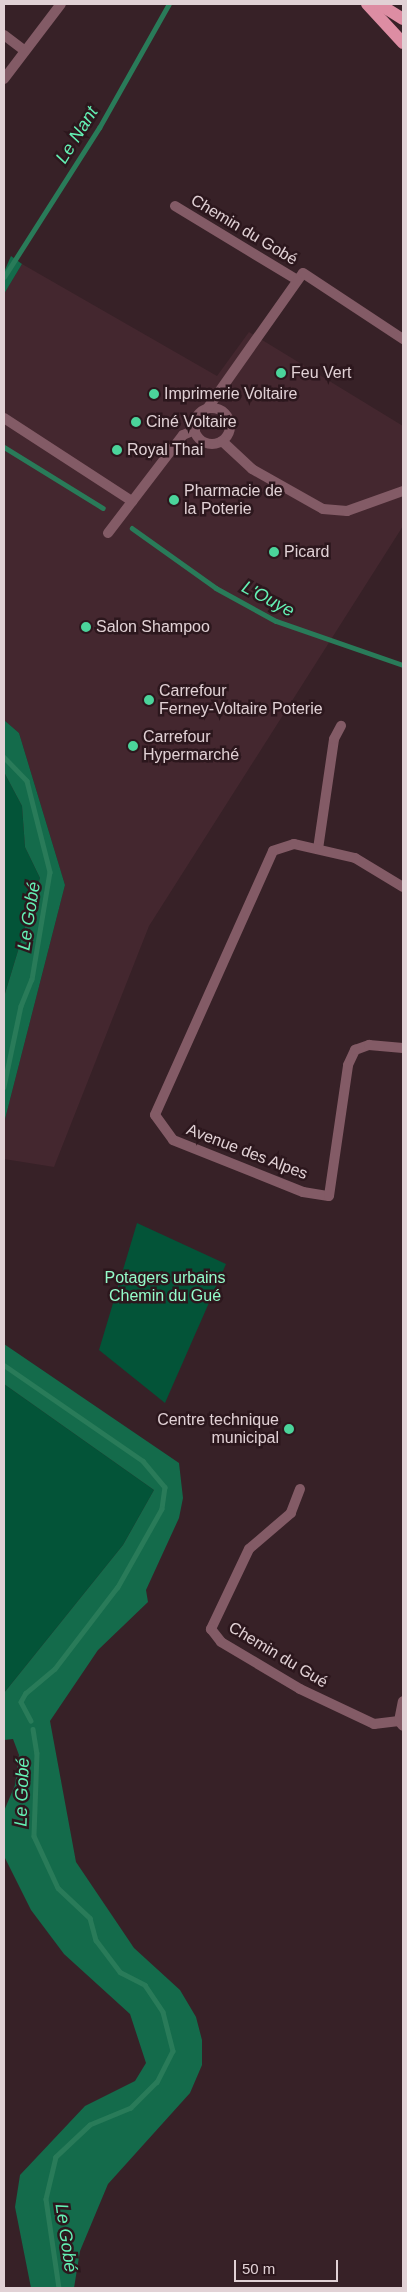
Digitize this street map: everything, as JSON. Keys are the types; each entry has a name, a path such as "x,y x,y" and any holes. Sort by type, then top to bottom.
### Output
{"main road":[{"path":"367,4 403,43"},
{"path":"379,4 403,19"}],"street":[{"path":"4,79 61,4"},
{"path":"4,35 25,51"},
{"name":"Chemin du Gobé","path":"175,206 300,276 403,339"},
{"path":"195,430 198,416 207,409 300,276"},
{"path":"195,430 207,443 222,441 230,429 229,420 218,409 207,409"},
{"path":"4,418 132,500"},
{"path":"108,532 183,435 195,430"},
{"path":"222,441 252,469 323,510 348,511 403,491"},
{"path":"318,848 334,739 341,726"},
{"name":"Avenue des Alpes","path":"403,886 355,858 318,848 294,844 273,851 260,872 157,1104 158,1124 173,1140 303,1192 329,1196 348,1065 355,1050 369,1045 403,1048"},
{"name":"Chemin du Gué","path":"300,1489 291,1513 249,1549 211,1629 221,1642 346,1712 374,1724 401,1723"},
{"path":"401,1723 403,1701"}],"shaded area":[{"path":"22,264 217,376 249,332 403,426 403,526 149,926 54,1167 4,1159 4,1123 65,885 19,733 4,720 4,294"}],"green space":[{"path":"11,256 22,264 4,294 4,272"},
{"path":"4,720 19,733 65,885 4,1123 4,997 40,878 25,847 22,806 4,772"},
{"path":"4,772 22,806 25,847 40,878 4,997"},
{"name":"Potagers urbains Chemin du Gué","path":"137,1223 226,1264 165,1403 99,1350"},
{"path":"4,1344 179,1463 183,1498 179,1518 146,1590 148,1602 98,1650 50,1721 76,1862 134,1948 180,1990 196,2017 202,2040 202,2065 190,2093 108,2184 80,2251 74,2288 31,2288 15,2207 20,2175 85,2106 135,2081 146,2063 130,2014 64,1954 31,1910 4,1856 4,1811 15,1785 19,1755 13,1739 4,1740 4,1693 123,1545 154,1490 4,1384"},
{"path":"4,1384 154,1490 123,1545 4,1693"}],"waterway":[{"name":"Le Nant","path":"4,277 99,128 169,4"},
{"name":"L'Ouye","path":"4,447 103,508"},
{"name":"L'Ouye","path":"132,528 216,588 276,621 403,665"},
{"name":"Le Gobé","path":"4,757 27,781 50,872 32,979 21,1006 4,1087"},
{"name":"Le Gobé","path":"4,1365 143,1461 165,1487 162,1509 118,1587 55,1669 26,1693 21,1702 31,1721"},
{"name":"Le Gobé","path":"33,1729 37,1753 34,1836 58,1888 90,1918 96,1940 120,1972 145,1985 163,2012 173,2051 157,2082 131,2108 90,2125 56,2157 46,2199 59,2288"}],"place":[{"name":"Feu Vert","path":"281,373"},
{"name":"Imprimerie Voltaire","path":"154,394"},
{"name":"Ciné Voltaire","path":"136,422"},
{"name":"Royal Thai","path":"117,450"},
{"name":"Pharmacie de la Poterie","path":"174,500"},
{"name":"Picard","path":"274,552"},
{"name":"Salon Shampoo","path":"86,627"},
{"name":"Carrefour Ferney-Voltaire Poterie","path":"149,700"},
{"name":"Carrefour Hypermarché","path":"133,746"},
{"name":"Centre technique municipal","path":"289,1429"}]}
